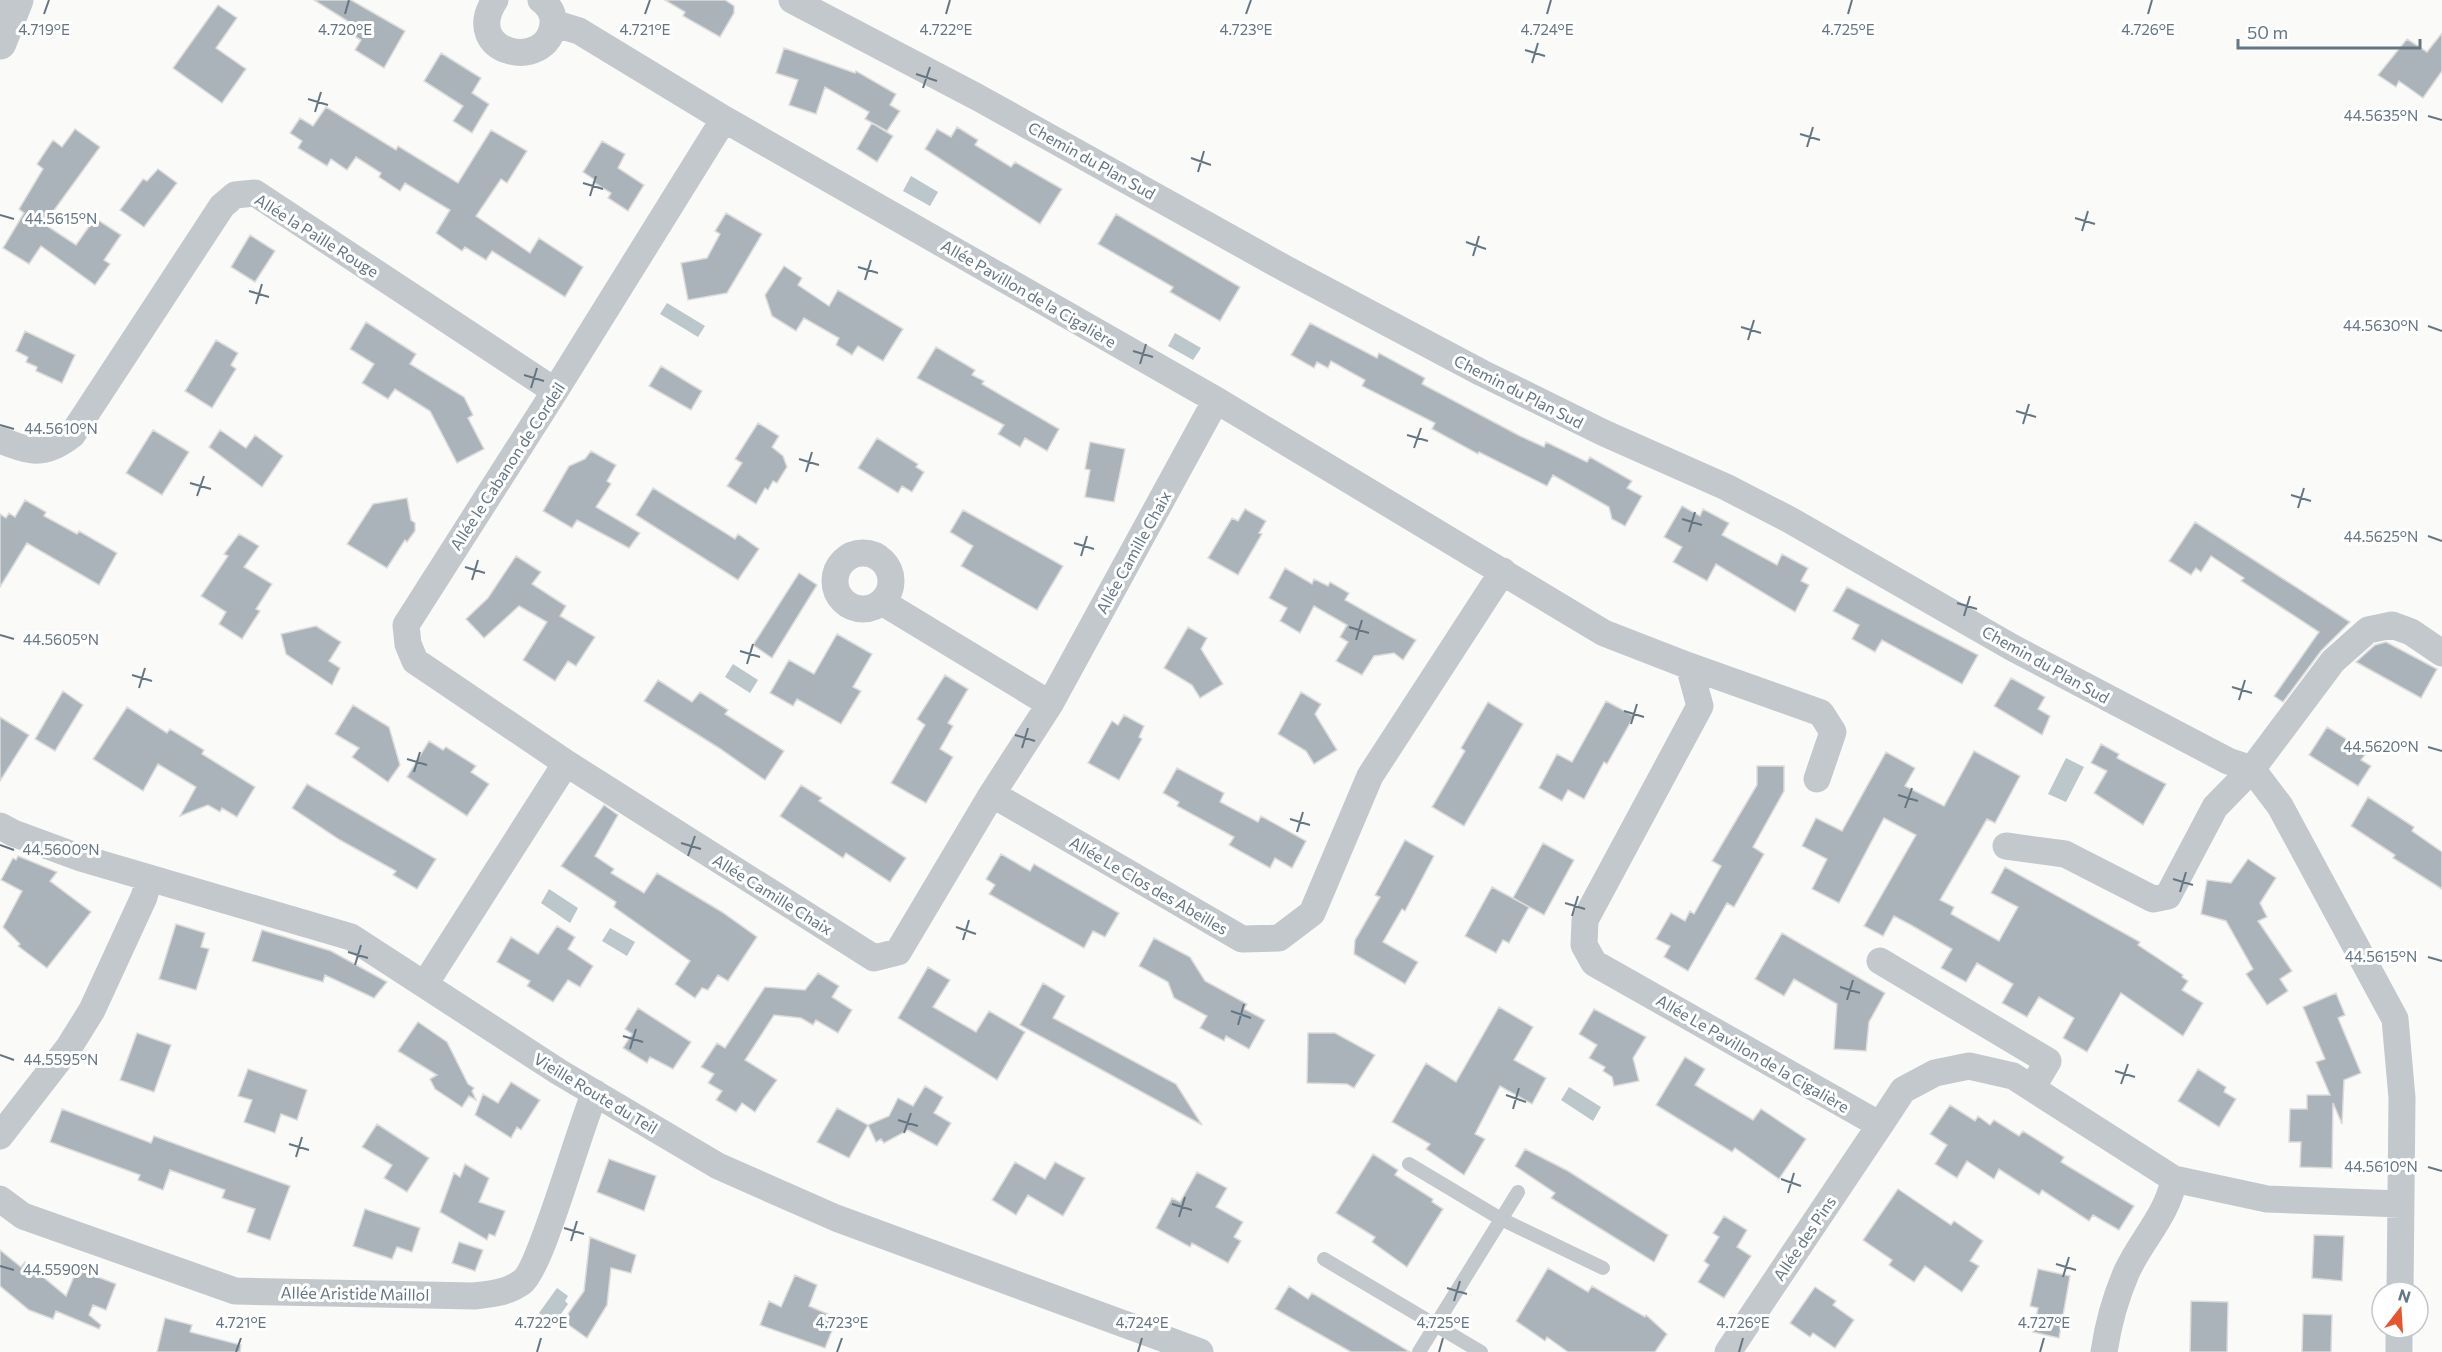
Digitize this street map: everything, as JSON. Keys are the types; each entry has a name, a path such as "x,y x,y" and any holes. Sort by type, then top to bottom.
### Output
{"street":[{"path":"0,43 17,0"},
{"path":"495,0 485,25 495,44 504,50 526,53 545,41 547,11"},
{"name":"Chemin du Plan Sud","path":"792,0 977,97 1286,269 1472,368 1604,434 1726,487 1900,581 2013,648 2228,761 2252,769"},
{"name":"Allée Pavillon de la Cigalière","path":"547,11 724,119 1216,400 1503,571"},
{"name":"Allée le Cabanon de Cordeil","path":"566,764 415,661 408,644 406,625 724,119"},
{"name":"Allée la Paille Rouge","path":"0,440 29,451 54,449 72,435 222,206 235,195 255,193 555,391"},
{"name":"Allée Camille Chaix","path":"566,764 874,958 898,952 992,794 1050,704 1216,400"},
{"path":"1503,571 1604,633 1689,666 1821,712 1833,732 1817,779"},
{"name":"Allée Le Clos des Abeilles","path":"992,794 1242,939 1279,938 1312,913 1370,776 1503,571"},
{"path":"882,602 1050,704"},
{"path":"2006,846 2065,854 2153,899 2168,896 2215,807 2252,769 2333,661 2368,630 2392,625 2411,632 2442,653"},
{"name":"Allée Le Pavillon de la Cigalière","path":"1689,666 1700,706 1585,920 1584,945 1594,963 1880,1125"},
{"path":"425,984 566,764"},
{"path":"2252,769 2280,806 2395,1019 2402,1098 2400,1280"},
{"name":"Vieille Route du Teil","path":"0,826 13,833 72,854 149,879 351,937 559,1072 718,1167 836,1218 1200,1352"},
{"path":"0,1136 69,1047 92,1010 144,897 149,879"},
{"path":"1880,961 2048,1061 2032,1089"},
{"path":"1880,1125 1903,1090 1935,1073 1969,1066 2013,1076 2174,1179 2267,1199 2401,1204"},
{"name":"Allée Aristide Maillol","path":"0,1199 24,1216 235,1291 474,1296 504,1292 524,1281 540,1249 595,1093"},
{"name":"Allée des Pins","path":"1728,1352 1880,1125"},
{"path":"2104,1352 2108,1327 2127,1270 2171,1199 2174,1179"}],"lane":[{"path":"1409,1164 1501,1219 1604,1268"},
{"path":"1419,1352 1518,1192"},
{"path":"1324,1259 1481,1352"}],"shaded area":[{"path":"911,176 938,192 930,206 903,191"},
{"path":"667,303 705,326 698,337 660,314"},
{"path":"1175,333 1201,348 1193,360 1168,346"},
{"path":"733,664 758,680 750,693 725,677"},
{"path":"2066,758 2084,767 2066,802 2048,794"},
{"path":"549,889 578,908 570,923 541,903"},
{"path":"610,928 635,942 627,956 602,941"},
{"path":"1569,1087 1601,1107 1593,1121 1561,1100"},
{"path":"557,1288 568,1296 565,1301 568,1304 558,1318 555,1316 551,1321 539,1313"}],"building":[{"path":"314,0 351,0 405,31 384,68 355,50 361,40 344,30 349,22"},
{"path":"665,0 725,0 734,6 734,13 720,37 683,16 685,12"},
{"path":"218,5 237,18 216,48 246,69 222,103 173,68"},
{"path":"2442,33 2442,71 2423,98 2399,81 2396,87 2378,75 2407,39 2427,52"},
{"path":"784,48 855,73 856,71 896,94 890,105 900,111 887,131 865,119 869,112 825,87 816,114 789,105 798,80 776,73"},
{"path":"441,53 481,78 472,93 489,104 472,133 453,121 463,106 424,81"},
{"path":"326,107 396,150 398,146 458,183 491,130 527,151 507,183 501,179 476,216 530,253 539,238 583,267 565,297 492,251 486,260 465,247 462,251 436,233 450,210 405,183 400,191 379,177 381,173 356,157 347,170 331,159 327,166 298,148 302,141 290,133 300,118 313,126"},
{"path":"872,123 893,136 877,162 857,149"},
{"path":"957,127 978,140 975,145 1011,167 1015,162 1062,189 1040,224 925,149 937,129 951,137"},
{"path":"75,129 100,147 44,224 76,245 95,218 121,235 104,260 110,264 95,285 41,246 29,264 3,248 24,213 19,209 43,169 37,164 53,140 62,147"},
{"path":"602,141 625,154 618,168 644,185 628,211 608,198 611,193 593,182 595,180 583,172"},
{"path":"158,169 177,183 144,227 120,210 143,179 147,181"},
{"path":"726,213 762,234 727,293 688,300 681,263 707,258 720,234 715,231"},
{"path":"1116,214 1240,287 1220,321 1170,292 1173,287 1098,244"},
{"path":"250,235 275,251 255,282 231,267"},
{"path":"784,266 802,278 798,285 829,306 838,290 903,329 883,361 858,346 852,355 836,345 839,338 804,318 796,331 772,316 765,295"},
{"path":"366,322 416,354 410,364 464,397 473,415 468,418 484,449 457,463 430,411 395,389 388,399 362,383 374,364 350,349"},
{"path":"1310,323 1377,358 1379,353 1425,378 1422,384 1520,436 1544,447 1546,442 1587,462 1590,457 1632,481 1627,488 1642,496 1625,526 1612,519 1609,507 1553,475 1547,486 1479,452 1478,454 1432,429 1435,423 1362,386 1365,380 1331,361 1328,368 1317,362 1314,368 1291,355"},
{"path":"25,331 75,355 62,383 36,371 37,367 26,362 28,357 16,351"},
{"path":"216,340 238,353 231,365 236,369 212,408 185,391"},
{"path":"936,347 975,370 972,375 984,381 982,384 1059,429 1047,451 1025,438 1020,447 998,434 1004,425 917,378"},
{"path":"661,366 702,391 691,410 649,386"},
{"path":"758,423 779,436 772,447 783,456 787,467 777,483 773,481 768,490 765,488 756,504 727,486 742,463 735,459"},
{"path":"153,430 189,452 162,495 126,473"},
{"path":"220,430 246,448 255,435 283,456 262,487 209,447"},
{"path":"877,438 918,464 916,467 924,472 912,492 902,486 898,493 858,468"},
{"path":"1090,442 1125,449 1114,502 1085,497 1090,470 1085,469"},
{"path":"591,451 616,465 607,481 611,484 596,507 640,533 629,548 577,520 572,528 543,511 569,466 585,459"},
{"path":"653,488 735,539 738,534 759,549 738,580 636,515"},
{"path":"407,498 411,520 415,523 415,531 407,542 405,540 387,568 347,544 373,504"},
{"path":"25,500 46,512 44,516 77,534 79,531 117,553 99,585 27,543 0,587 0,514 6,518 9,513 15,517"},
{"path":"1682,506 1700,516 1703,509 1729,523 1722,535 1777,565 1782,554 1808,568 1801,581 1809,585 1795,612 1716,564 1707,581 1673,562 1682,547 1664,537"},
{"path":"1245,509 1266,521 1259,533 1262,534 1238,575 1208,558 1232,518 1238,521"},
{"path":"963,510 1063,566 1037,610 961,566 973,546 950,532"},
{"path":"2195,522 2350,622 2321,651 2283,702 2274,696 2319,632 2241,581 2244,578 2211,556 2201,572 2196,568 2191,575 2169,561"},
{"path":"239,534 259,546 244,567 272,584 256,609 260,611 242,639 219,624 226,612 201,596 228,556 224,554"},
{"path":"516,556 541,572 532,584 566,606 560,616 595,637 576,666 568,661 555,681 523,660 547,622 519,606 484,638 466,619 488,598"},
{"path":"1285,568 1312,584 1314,579 1328,586 1330,582 1349,593 1345,600 1416,640 1403,660 1394,653 1374,656 1362,675 1336,661 1348,642 1340,637 1347,625 1314,606 1300,633 1280,621 1287,608 1269,598"},
{"path":"799,573 817,585 772,658 753,645"},
{"path":"1847,587 1978,655 1962,684 1882,640 1875,652 1852,639 1859,625 1833,611"},
{"path":"316,626 341,642 329,661 340,668 332,685 286,654 281,634"},
{"path":"1188,627 1207,638 1201,649 1223,684 1200,698 1192,685 1164,668"},
{"path":"837,634 872,654 853,687 861,691 841,724 797,699 793,706 770,693 789,660 814,674"},
{"path":"2386,642 2437,669 2421,698 2356,662 2375,645"},
{"path":"945,675 968,689 948,723 953,726 940,749 953,757 926,803 891,783 925,725 917,719"},
{"path":"2011,678 2045,697 2038,709 2050,716 2042,735 1994,706"},
{"path":"658,680 692,702 700,692 728,710 725,714 784,751 765,780 644,701"},
{"path":"63,691 83,705 55,751 35,739"},
{"path":"1301,692 1321,704 1315,714 1337,750 1314,764 1306,751 1278,734"},
{"path":"1606,701 1634,716 1607,764 1604,762 1584,799 1568,790 1562,801 1539,788 1557,754 1572,762"},
{"path":"1488,702 1523,724 1464,826 1432,807 1465,751 1461,748"},
{"path":"353,705 389,727 400,765 388,782 352,757 359,748 335,734"},
{"path":"127,707 167,733 170,729 204,750 202,754 255,787 237,817 222,808 220,812 208,805 180,816 196,787 158,764 143,791 93,759"},
{"path":"1124,715 1144,726 1139,737 1142,739 1119,780 1088,763 1112,721 1118,725"},
{"path":"0,717 29,735 0,781"},
{"path":"2327,727 2367,752 2361,760 2371,766 2358,786 2309,755"},
{"path":"429,741 443,750 446,747 476,766 471,772 489,784 467,816 407,777"},
{"path":"2101,744 2119,754 2117,758 2166,784 2143,825 2094,793 2107,771 2091,763"},
{"path":"1974,751 2020,776 1995,823 1987,819 1940,900 1954,907 1951,914 1999,941 2018,907 1991,893 2005,867 2140,942 2138,945 2183,975 2182,977 2188,981 2182,990 2203,1003 2183,1036 2121,993 2087,1052 2063,1038 2074,1018 2039,997 2027,1017 2002,1003 2013,984 1977,963 1966,982 1941,968 1952,949 1911,925 1894,916 1883,936 1864,926 1916,835 1884,818 1839,903 1812,889 1827,859 1802,846 1816,818 1842,831 1886,752 1915,768 1905,786 1944,806"},
{"path":"1757,766 1784,766 1784,791 1753,847 1764,854 1734,907 1727,903 1688,971 1664,957 1670,946 1656,939 1671,913 1685,921 1690,911 1694,914 1721,866 1712,861 1757,785"},
{"path":"1177,768 1224,793 1220,802 1258,822 1261,816 1306,841 1292,868 1275,858 1270,868 1229,845 1234,837 1177,806 1179,802 1163,793"},
{"path":"307,784 436,859 417,889 393,875 396,871 340,840 292,808"},
{"path":"801,785 822,798 819,801 906,858 890,882 846,853 843,858 780,816"},
{"path":"2368,797 2414,827 2412,831 2442,852 2442,889 2393,858 2395,855 2351,826"},
{"path":"604,805 618,815 595,856 614,869 611,873 644,893 657,873 722,912 757,937 728,981 718,975 708,990 702,988 695,998 675,984 690,961 614,907 616,902 561,866"},
{"path":"1405,840 1434,856 1405,911 1402,909 1383,942 1418,962 1405,984 1354,954 1355,940 1380,897 1375,895"},
{"path":"1543,843 1574,860 1544,915 1513,898"},
{"path":"1001,854 1030,871 1034,864 1119,913 1105,937 1093,931 1084,948 989,894 995,885 986,879"},
{"path":"18,856 57,872 50,881 91,912 47,968 18,946 20,944 3,927 22,891 1,880 13,858 16,860"},
{"path":"2248,859 2276,878 2260,903 2267,917 2258,921 2292,971 2280,979 2288,991 2267,1005 2246,974 2253,969 2226,921 2201,914 2207,880 2231,883"},
{"path":"1492,887 1529,907 1509,943 1503,940 1496,953 1465,936"},
{"path":"176,924 205,933 201,947 209,949 196,990 159,979"},
{"path":"557,926 575,937 568,949 593,966 580,987 568,980 553,1002 527,986 530,981 497,962 511,937 538,954"},
{"path":"262,930 331,951 387,982 374,998 325,975 323,982 252,961"},
{"path":"1782,933 1885,993 1869,1022 1866,1051 1834,1049 1837,1004 1794,979 1784,996 1755,979"},
{"path":"1154,938 1190,957 1205,981 1247,1004 1244,1009 1265,1020 1249,1049 1226,1036 1224,1041 1200,1028 1207,1016 1174,998 1168,982 1139,966"},
{"path":"928,967 950,980 933,1007 976,1032 989,1011 1025,1032 997,1080 898,1018"},
{"path":"818,973 839,986 832,997 852,1010 838,1033 816,1020 813,1025 801,1018 774,1015 745,1060 777,1080 755,1112 742,1103 736,1112 716,1100 722,1091 708,1083 714,1074 701,1067 717,1043 725,1048 765,987 805,990"},
{"path":"1043,983 1065,996 1053,1018 1176,1084 1202,1125 1020,1025"},
{"path":"2336,993 2345,1015 2338,1018 2361,1073 2344,1080 2342,1124 2333,1103 2332,1168 2300,1167 2301,1142 2289,1142 2290,1109 2307,1109 2307,1095 2330,1095 2316,1062 2325,1059 2303,1007"},
{"path":"1499,1007 1533,1027 1514,1060 1546,1078 1532,1104 1500,1086 1475,1134 1485,1139 1464,1175 1426,1149 1430,1144 1392,1122 1426,1063 1456,1082"},
{"path":"638,1008 691,1042 673,1069 650,1057 647,1063 623,1048 632,1034 625,1029"},
{"path":"1594,1009 1646,1037 1633,1058 1639,1081 1614,1086 1612,1077 1603,1071 1605,1067 1589,1058 1597,1045 1579,1034"},
{"path":"418,1022 447,1042 468,1084 474,1088 472,1091 476,1100 469,1096 462,1107 435,1089 430,1079 437,1075 398,1051"},
{"path":"137,1033 171,1045 154,1092 120,1080"},
{"path":"1308,1033 1335,1033 1375,1055 1354,1088 1347,1084 1307,1083"},
{"path":"1685,1057 1705,1069 1695,1085 1753,1120 1761,1109 1806,1139 1779,1179 1735,1148 1732,1152 1656,1105"},
{"path":"248,1069 307,1090 297,1120 281,1114 275,1133 244,1122 252,1100 238,1096"},
{"path":"2198,1069 2226,1087 2224,1092 2236,1099 2219,1127 2178,1101"},
{"path":"511,1082 540,1100 521,1130 517,1127 511,1138 475,1115 483,1094 498,1103"},
{"path":"925,1086 943,1097 934,1113 951,1123 937,1146 908,1130 884,1143 881,1139 876,1142 868,1125 889,1116 898,1098 913,1106"},
{"path":"1950,1105 1975,1121 1978,1116 1990,1125 1994,1120 2019,1136 2023,1131 2064,1157 2061,1162 2134,1206 2119,1230 2093,1215 2089,1221 2042,1190 2039,1195 1999,1169 1994,1179 1967,1161 1957,1178 1935,1164 1947,1145 1930,1134"},
{"path":"837,1108 868,1125 849,1158 817,1142"},
{"path":"62,1109 151,1143 154,1136 290,1186 270,1240 247,1232 255,1209 222,1198 225,1190 170,1170 163,1190 138,1180 140,1175 50,1142"},
{"path":"377,1124 429,1158 407,1192 384,1178 392,1165 362,1147"},
{"path":"1525,1149 1568,1171 1668,1235 1654,1262 1551,1198 1555,1193 1515,1166"},
{"path":"1373,1154 1398,1170 1395,1175 1433,1199 1432,1202 1443,1209 1407,1267 1372,1242 1375,1237 1336,1213"},
{"path":"609,1159 656,1176 644,1211 597,1192"},
{"path":"1015,1162 1045,1179 1055,1162 1085,1178 1063,1216 1028,1195 1016,1215 992,1200"},
{"path":"465,1164 489,1178 479,1202 505,1211 495,1236 489,1234 487,1240 440,1212 454,1173 460,1177"},
{"path":"1197,1172 1227,1188 1216,1207 1243,1222 1234,1237 1241,1241 1228,1263 1192,1243 1190,1247 1156,1228 1172,1198 1180,1202"},
{"path":"1898,1189 1951,1225 1954,1221 1983,1241 1970,1261 1979,1266 1962,1292 1925,1266 1914,1282 1889,1265 1892,1260 1863,1240"},
{"path":"365,1209 420,1228 412,1252 397,1247 392,1259 353,1246"},
{"path":"1724,1216 1747,1230 1737,1247 1751,1256 1724,1298 1698,1282 1709,1265 1704,1261 1719,1237 1713,1233"},
{"path":"2314,1235 2344,1236 2342,1281 2312,1278"},
{"path":"590,1237 636,1255 631,1273 611,1268 607,1305 587,1338 563,1321 584,1291"},
{"path":"459,1242 483,1250 475,1271 452,1263"},
{"path":"0,1250 21,1267 25,1262 66,1296 77,1269 116,1284 106,1310 93,1305 89,1315 101,1325 99,1329 56,1311 53,1319 29,1310 0,1286"},
{"path":"1548,1268 1588,1292 1592,1286 1645,1317 1646,1315 1667,1334 1655,1352 1568,1352 1547,1337 1545,1341 1516,1321"},
{"path":"2038,1269 2070,1276 2059,1338 2033,1332 2038,1308 2030,1306"},
{"path":"795,1275 817,1285 809,1306 837,1318 825,1348 760,1325 769,1301 781,1307"},
{"path":"1289,1286 1308,1299 1312,1293 1410,1352 1351,1352 1275,1309"},
{"path":"1815,1287 1836,1301 1833,1305 1854,1320 1835,1348 1813,1333 1810,1337 1790,1323"},
{"path":"2191,1301 2228,1302 2227,1352 2190,1352"},
{"path":"2303,1314 2332,1315 2331,1352 2302,1352"},
{"path":"165,1318 192,1325 190,1332 241,1345 240,1352 157,1352"}]}
